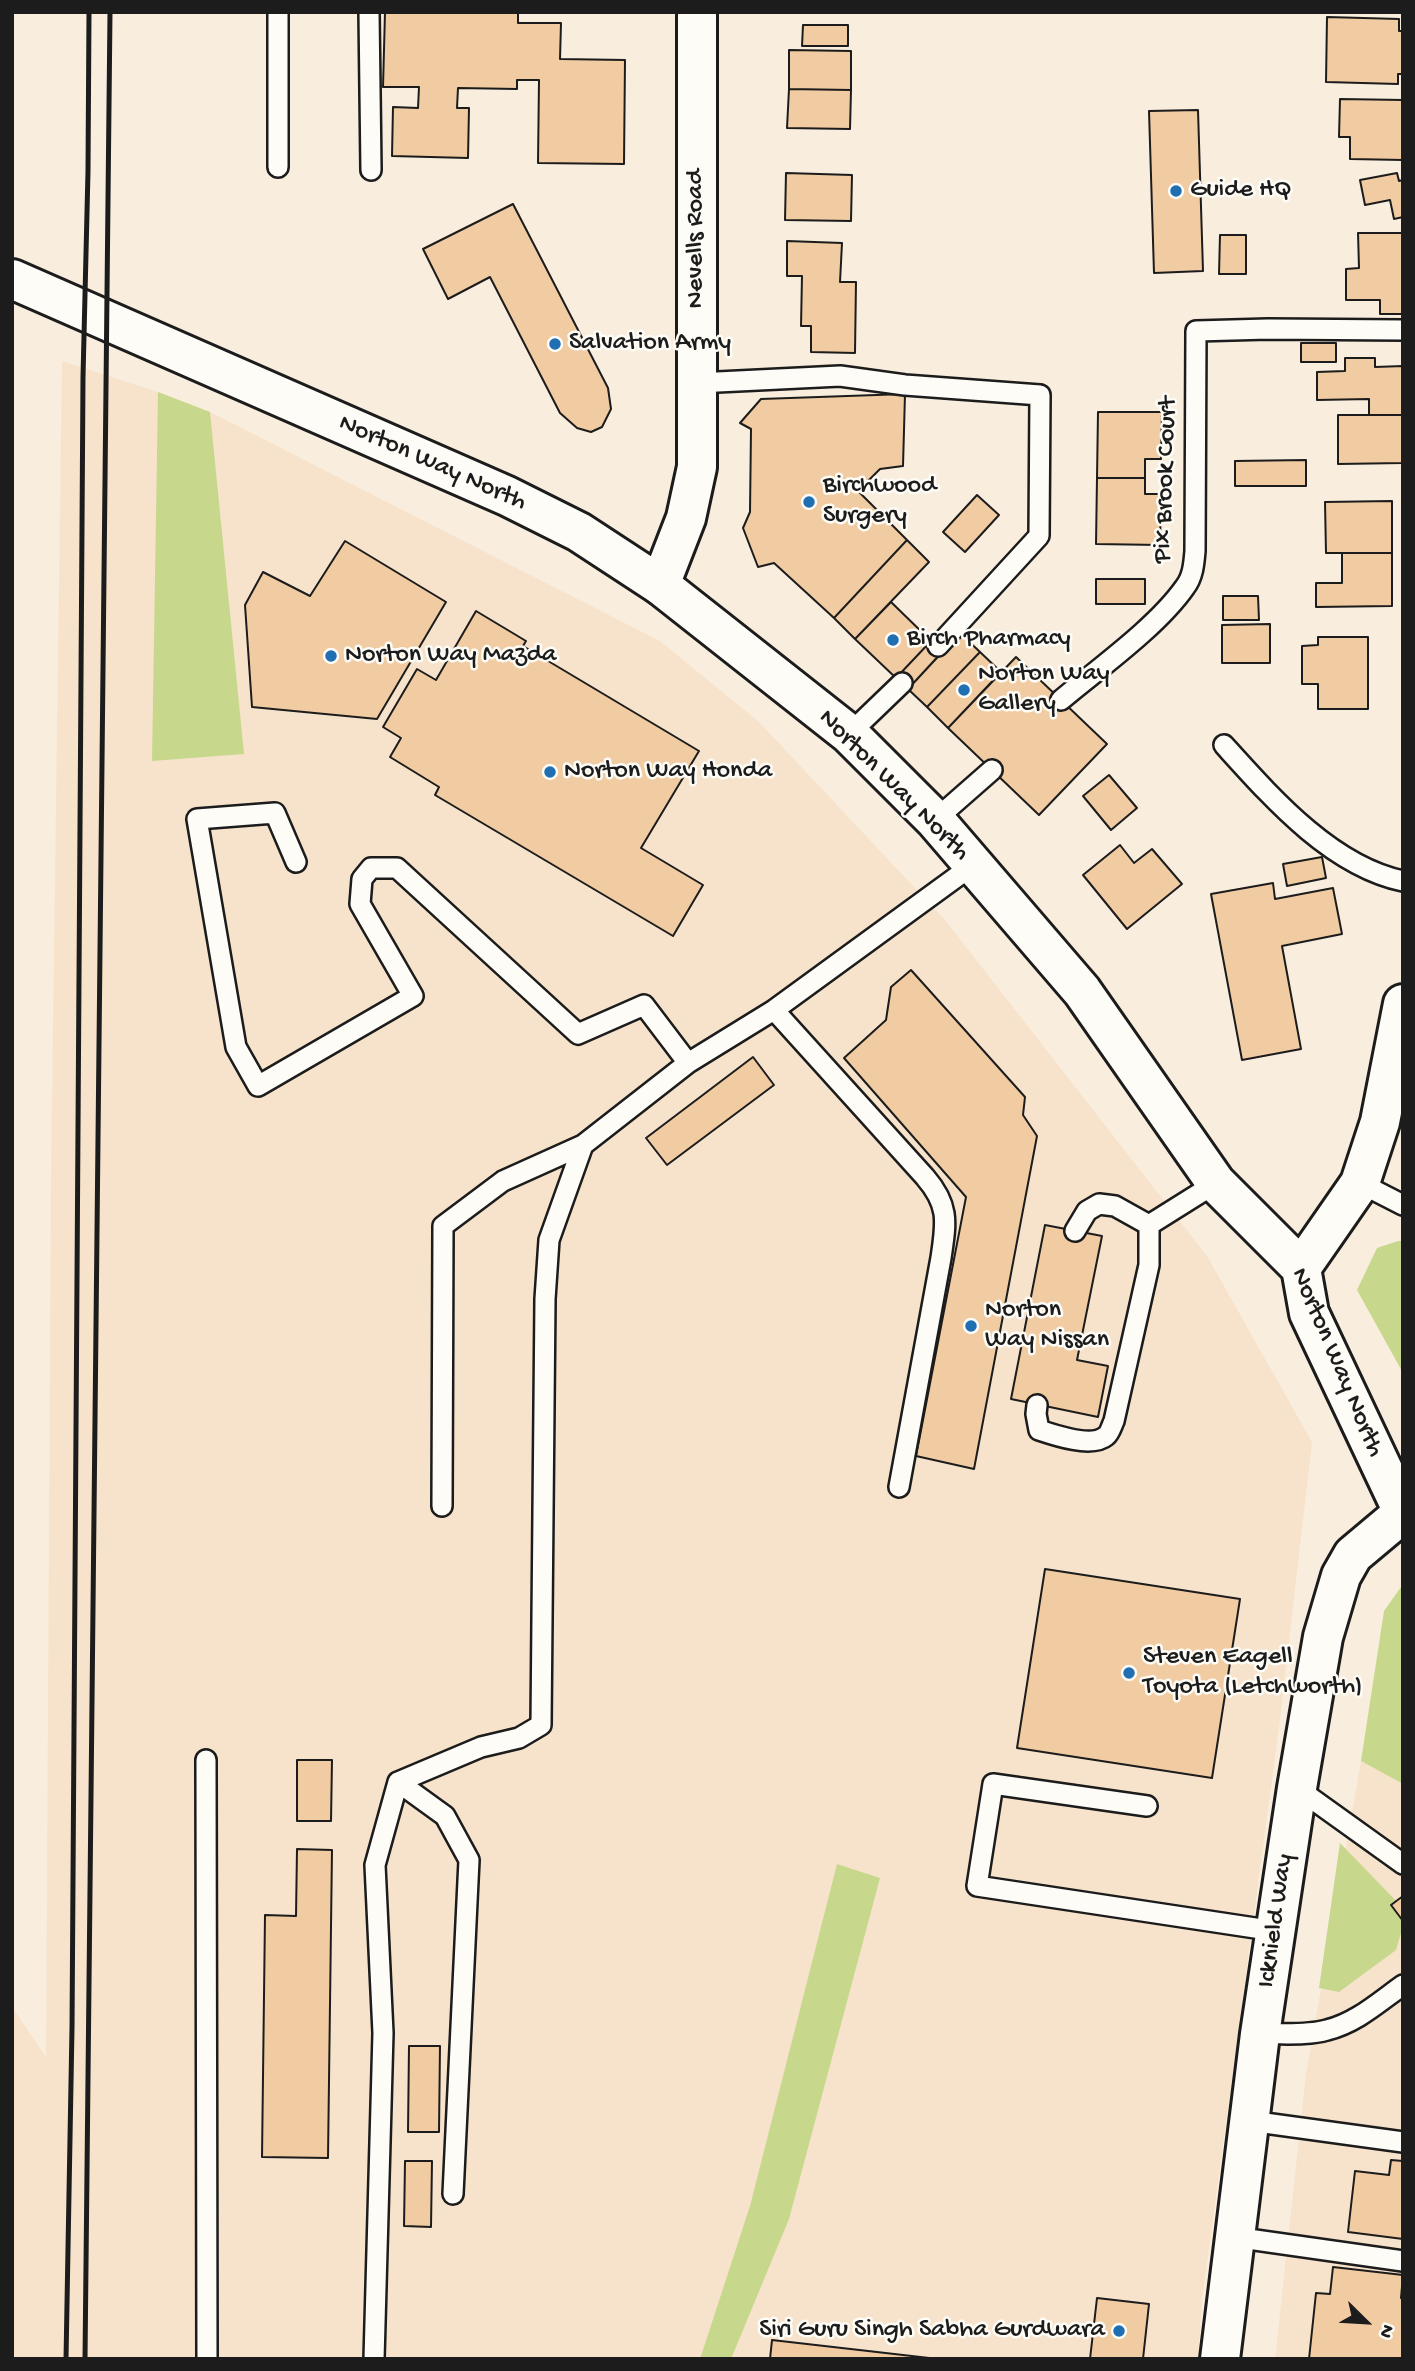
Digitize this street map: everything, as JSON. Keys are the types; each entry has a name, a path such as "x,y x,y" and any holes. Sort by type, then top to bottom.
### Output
{"street":[{"name":"Nevells Road","path":"660,585 687,518 697,467 697,12"},
{"name":"Norton Way North","path":"12,279 507,496 579,532 660,585 849,734 935,820 1082,990 1216,1183 1301,1268 1309,1313 1403,1513"},
{"path":"1301,1268 1360,1183 1380,1122 1403,1004"},
{"name":"Icknield Way","path":"1220,2359 1260,2034 1323,1637 1341,1576 1353,1555 1403,1513"}],"lane":[{"path":"278,12 278,167"},
{"path":"369,12 371,170"},
{"name":"Pix Brook Court","path":"1061,699 1151,624 1186,586 1193,569 1196,331 1403,330"},
{"path":"697,383 840,376 905,385 1040,395 1039,536 937,646"},
{"path":"849,734 902,684"},
{"path":"1224,745 1274,800 1334,850 1364,868 1403,881"},
{"path":"935,820 992,770"},
{"path":"296,862 275,813 197,819 236,1047 258,1086 413,996 360,904 362,879 371,868 397,868 578,1034 644,1005 688,1063"},
{"path":"442,1506 443,1226 503,1181 583,1145 688,1063 774,1010 973,865"},
{"path":"774,1010 925,1177 937,1192 944,1209 947,1222 899,1487"},
{"path":"398,1782 481,1747 519,1738 541,1725 545,1299 549,1240 583,1145"},
{"path":"1149,1226 1216,1183"},
{"path":"1360,1183 1403,1205"},
{"path":"1075,1231 1087,1212 1099,1204 1115,1206 1149,1226"},
{"path":"1037,1405 1039,1430 1060,1437 1094,1441 1107,1436 1114,1421 1149,1265 1149,1226"},
{"path":"206,1760 207,2359"},
{"path":"398,1782 444,1816 469,1860 453,2194"},
{"path":"374,2359 383,2033 375,1865 398,1782"},
{"path":"1147,1806 993,1784 977,1886 1275,1931"},
{"path":"1297,1788 1403,1864"},
{"path":"1260,2034 1324,2031 1342,2026 1358,2018 1403,1985"},
{"path":"1250,2121 1403,2142"},
{"path":"1234,2236 1403,2261"}],"shaded area":[{"path":"62,361 210,412 660,641 759,722 945,920 1207,1256 1312,1442 1279,1728 1202,2301 1198,2359 12,2359 12,2007 46,2057 51,1173"},
{"path":"1361,1761 1403,1784 1403,2359 1275,2359 1306,2074"}],"green space":[{"path":"158,392 210,412 244,754 152,761"},
{"path":"1403,1241 1403,1373 1357,1290 1377,1248"},
{"path":"1401,1587 1403,1784 1361,1761 1384,1611"},
{"path":"1340,1843 1403,1908 1403,1926 1396,1950 1339,1992 1319,1988"},
{"path":"837,1864 880,1878 789,2219 731,2359 700,2359 750,2206"}],"building":[{"path":"385,12 518,12 518,23 561,23 560,59 625,60 624,164 538,163 539,80 517,80 517,89 458,88 457,108 469,108 468,158 392,156 393,107 418,108 419,87 383,87"},
{"path":"1327,17 1399,19 1399,31 1403,31 1403,74 1398,74 1398,84 1326,82"},
{"path":"803,25 848,25 848,46 802,46"},
{"path":"789,50 851,51 851,90 789,89"},
{"path":"789,89 851,90 850,129 787,128"},
{"path":"1340,99 1403,100 1403,160 1350,159 1350,137 1339,137"},
{"name":"Guide HQ","path":"1198,110 1203,271 1154,273 1149,111"},
{"path":"786,173 852,175 851,221 785,220"},
{"path":"1397,173 1399,181 1403,180 1403,217 1394,219 1390,200 1365,205 1360,180"},
{"name":"Salvation Army","path":"513,204 608,388 611,409 602,427 591,432 577,428 560,413 490,277 448,299 423,249"},
{"path":"1358,233 1403,233 1403,314 1380,314 1380,300 1346,300 1346,269 1359,268"},
{"path":"1220,235 1246,235 1246,274 1219,274"},
{"path":"787,241 842,243 840,282 856,282 855,353 811,352 811,326 801,326 802,276 787,276"},
{"path":"1301,343 1336,343 1336,362 1301,362"},
{"path":"1345,358 1375,358 1375,367 1403,366 1403,415 1369,415 1369,399 1317,400 1317,372 1345,371"},
{"name":"Birchwood Surgery","path":"905,394 903,466 880,469 858,491 907,540 834,618 774,563 758,567 743,528 750,512 751,429 740,423 761,399"},
{"path":"1098,412 1162,412 1161,459 1145,459 1145,478 1097,478"},
{"path":"1338,415 1403,415 1403,463 1338,464"},
{"path":"1306,460 1306,486 1235,486 1235,461"},
{"path":"1097,478 1145,478 1145,494 1161,494 1160,545 1096,544"},
{"path":"977,495 999,515 965,552 943,532"},
{"path":"1392,501 1392,553 1326,553 1325,502"},
{"path":"907,540 929,562 855,639 834,618"},
{"name":"Norton Way Mazda","path":"345,541 446,602 377,719 252,707 245,605 263,572 310,596"},
{"path":"1342,553 1392,553 1392,606 1316,607 1316,583 1342,583"},
{"path":"1096,579 1145,579 1145,604 1096,604"},
{"path":"1223,596 1258,596 1259,620 1223,620"},
{"name":"Birch Pharmacy","path":"891,602 931,641 896,678 855,639"},
{"name":"Norton Way Honda","path":"476,611 526,641 523,646 699,751 641,848 703,885 673,936 435,795 439,787 390,757 401,738 383,727 417,669 436,680"},
{"path":"1270,624 1270,663 1222,663 1222,625"},
{"path":"960,633 980,652 927,707 908,689"},
{"path":"1318,637 1368,637 1368,709 1318,709 1318,684 1302,684 1302,646 1318,645"},
{"path":"931,641 943,651 908,689 896,678"},
{"name":"Norton Way Gallery","path":"980,652 1001,672 948,728 927,707"},
{"path":"1016,657 1107,744 1039,815 948,728"},
{"path":"1109,775 1137,808 1111,830 1083,796"},
{"path":"1120,845 1134,863 1152,849 1182,884 1127,929 1083,875"},
{"path":"1322,857 1326,878 1287,886 1283,864"},
{"path":"1273,883 1275,899 1333,888 1342,934 1282,946 1301,1049 1242,1060 1211,894"},
{"name":"Norton Way Nissan","path":"911,970 1025,1097 1023,1115 1037,1136 974,1469 916,1456 966,1197 844,1058 886,1020 891,987"},
{"path":"753,1057 774,1085 667,1165 646,1138"},
{"path":"1045,1225 1102,1236 1077,1360 1108,1366 1098,1417 1011,1399"},
{"name":"Steven Eagell Toyota (Letchworth)","path":"1045,1569 1240,1599 1212,1778 1017,1748"},
{"path":"297,1760 332,1760 331,1821 297,1821"},
{"path":"297,1849 332,1850 328,2158 262,2157 265,1915 296,1916"},
{"path":"1403,1896 1403,1921 1391,1905"},
{"path":"409,2046 440,2046 439,2132 408,2132"},
{"path":"1391,2160 1403,2161 1403,2239 1348,2232 1355,2171 1389,2175"},
{"path":"405,2161 432,2161 431,2227 404,2226"},
{"path":"1333,2267 1403,2275 1403,2359 1309,2359 1316,2293 1330,2294"},
{"name":"Siri Guru Singh Sabha Gurdwara","path":"1097,2298 1149,2304 1143,2359 1090,2359"},
{"name":"Siri Guru Singh Sabha Gurdwara","path":"772,2340 938,2359 770,2359"}],"railway":[{"path":"66,2359 72,2028 83,377 89,12"},
{"path":"85,2359 110,12"}],"place":[{"name":"Guide HQ","path":"1176,191"},
{"name":"Salvation Army","path":"555,344"},
{"name":"Birchwood Surgery","path":"809,502"},
{"name":"Birch Pharmacy","path":"893,640"},
{"name":"Norton Way Mazda","path":"331,656"},
{"name":"Norton Way Gallery","path":"964,690"},
{"name":"Norton Way Honda","path":"550,772"},
{"name":"Norton Way Nissan","path":"971,1326"},
{"name":"Steven Eagell Toyota (Letchworth)","path":"1129,1673"},
{"name":"Siri Guru Singh Sabha Gurdwara","path":"1119,2331"}]}
